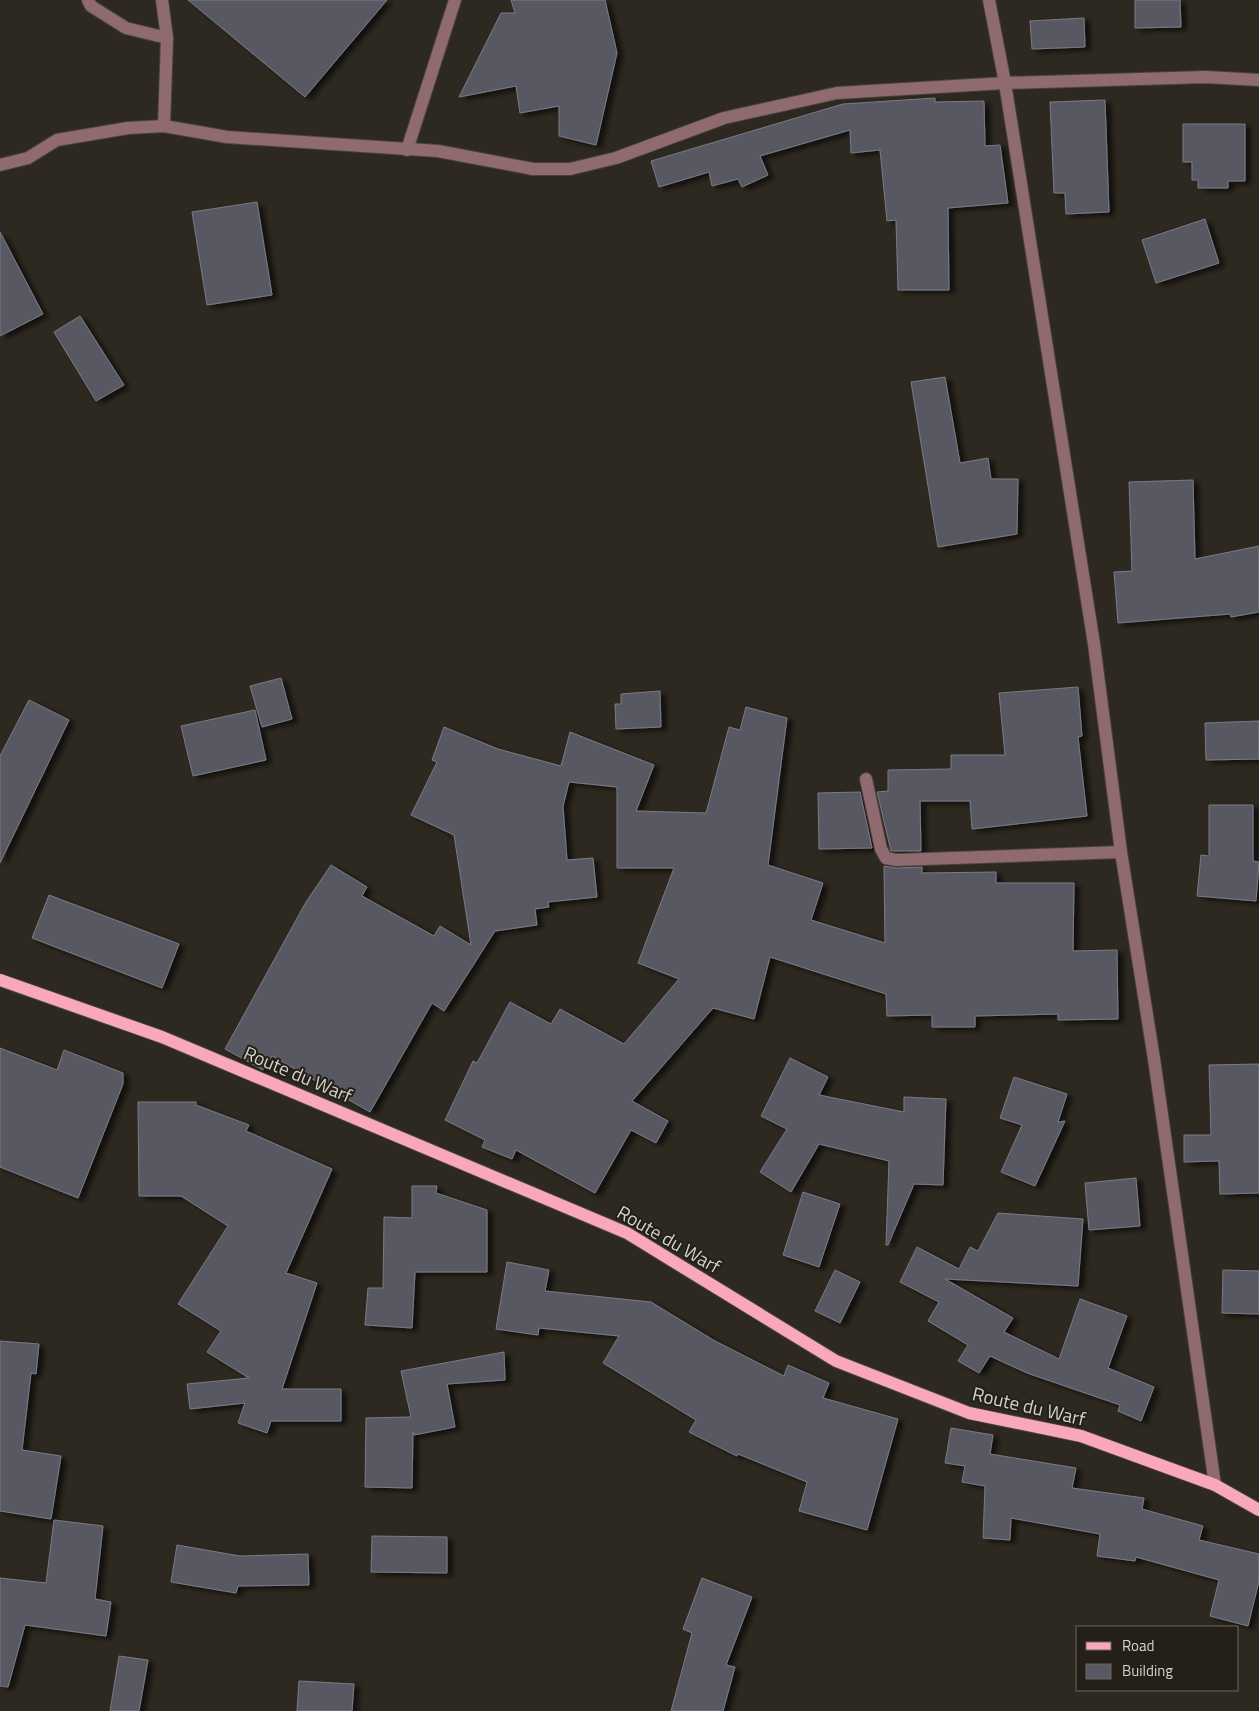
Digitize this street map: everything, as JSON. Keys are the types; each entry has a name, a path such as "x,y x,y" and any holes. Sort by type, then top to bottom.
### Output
{"main road":[{"name":"Route du Warf","path":"0,980 162,1037 627,1233 836,1361 969,1413 1081,1436 1215,1485 1259,1510"}],"street":[{"path":"88,0 91,6 126,28 167,38"},
{"path":"162,0 167,38 164,126"},
{"path":"408,150 455,0"},
{"path":"989,0 1005,83 1094,644 1121,852 1154,1059 1215,1485"},
{"path":"0,165 28,158 57,140 128,128 164,126 227,137 438,151 533,169 570,169 616,158 724,118 837,93 1005,83 1206,77 1259,80"},
{"path":"866,778 881,849 886,858 896,860 1121,852"}],"building":[{"path":"188,0 387,0 305,97"},
{"path":"511,0 605,0 617,53 596,145 559,136 559,106 520,113 516,86 459,97 501,13 515,13"},
{"path":"1135,0 1180,0 1181,27 1135,28"},
{"path":"1084,18 1085,47 1032,49 1030,21"},
{"path":"935,98 935,102 984,101 985,146 1000,145 1008,203 948,208 949,290 898,290 896,220 887,221 880,150 851,153 850,130 760,156 768,175 742,187 738,179 712,186 709,172 659,187 651,161 843,104"},
{"path":"1105,100 1109,212 1066,214 1065,193 1054,193 1050,102"},
{"path":"1183,124 1245,124 1245,181 1228,181 1228,188 1198,188 1198,180 1192,180 1192,162 1183,162"},
{"path":"257,202 272,295 207,305 192,212"},
{"path":"1205,219 1219,263 1156,283 1142,240"},
{"path":"0,232 43,314 0,336"},
{"path":"80,316 124,385 96,401 54,332"},
{"path":"945,377 960,463 988,458 991,479 1018,479 1017,534 938,547 911,382"},
{"path":"1193,480 1195,559 1259,546 1259,612 1231,617 1230,614 1118,623 1114,572 1132,571 1129,482"},
{"path":"281,678 292,719 262,727 250,686"},
{"path":"1078,687 1082,736 1078,737 1087,816 972,829 970,801 920,801 921,851 891,851 877,792 888,791 888,770 951,769 951,755 1005,755 999,693"},
{"path":"660,691 661,727 616,729 615,704 621,704 621,694"},
{"path":"29,700 69,720 0,863 0,756"},
{"path":"746,707 787,718 768,865 823,883 811,920 885,943 884,866 896,868 922,867 922,873 996,872 996,883 1074,883 1073,951 1117,950 1118,1019 1058,1020 1058,1014 975,1016 975,1027 932,1027 932,1015 887,1016 886,994 770,957 754,1019 713,1008 632,1101 668,1121 656,1143 631,1130 595,1193 516,1150 512,1159 482,1147 485,1140 445,1120 473,1061 477,1063 510,1002 551,1024 560,1009 624,1044 679,979 638,963 674,868 617,868 617,787 569,782 563,806 567,860 593,858 597,897 548,902 549,907 535,909 537,925 495,931 444,1011 432,1003 370,1112 272,1056 263,1070 225,1049 306,902 331,865 367,887 362,896 434,936 440,926 471,945 454,835 411,815 437,762 432,760 444,727 498,749 561,766 570,732 654,765 636,811 706,813 729,727 740,730"},
{"path":"255,710 266,760 193,776 181,726"},
{"path":"1259,721 1259,759 1206,760 1205,723"},
{"path":"860,792 872,848 819,849 818,793"},
{"path":"1209,805 1253,805 1253,861 1259,862 1256,901 1197,896 1201,855 1209,856"},
{"path":"49,895 179,944 162,988 32,938"},
{"path":"0,1048 57,1070 64,1050 123,1073 123,1084 78,1198 0,1167"},
{"path":"790,1058 828,1077 819,1095 904,1112 904,1097 946,1099 943,1185 914,1184 888,1245 886,1245 889,1161 819,1144 791,1192 760,1172 787,1129 761,1116"},
{"path":"1259,1064 1259,1193 1220,1194 1219,1161 1184,1162 1184,1135 1211,1135 1209,1065"},
{"path":"1014,1077 1067,1094 1058,1122 1065,1121 1035,1186 1001,1172 1022,1125 1000,1118"},
{"path":"138,1102 196,1102 196,1105 249,1125 246,1131 332,1169 286,1273 317,1283 282,1389 341,1389 341,1421 271,1421 267,1433 238,1423 245,1403 190,1409 187,1384 249,1378 207,1352 221,1331 178,1304 228,1226 181,1196 139,1196"},
{"path":"1136,1178 1140,1226 1089,1230 1085,1183"},
{"path":"412,1186 437,1186 436,1193 487,1210 487,1272 415,1272 412,1328 365,1325 368,1288 383,1288 384,1217 412,1218"},
{"path":"803,1192 840,1204 819,1267 783,1255"},
{"path":"998,1213 1083,1219 1078,1286 945,1279 1013,1318 1004,1332 1059,1359 1080,1299 1127,1316 1108,1368 1154,1387 1141,1421 1118,1411 1120,1405 1027,1373 990,1356 979,1373 958,1361 968,1345 928,1321 939,1302 900,1282 917,1247 959,1269 970,1247 978,1251"},
{"path":"507,1262 549,1270 545,1291 651,1302 715,1341 784,1376 788,1365 829,1383 823,1398 898,1419 867,1530 799,1511 807,1482 738,1454 737,1456 689,1432 696,1420 603,1363 619,1336 539,1328 538,1335 496,1329"},
{"path":"835,1270 860,1282 840,1323 815,1311"},
{"path":"1223,1270 1259,1271 1259,1314 1222,1313"},
{"path":"0,1341 39,1344 36,1374 31,1373 22,1450 61,1456 51,1519 0,1511"},
{"path":"504,1352 505,1380 447,1384 455,1427 414,1435 413,1432 412,1488 365,1487 366,1418 411,1417 401,1371"},
{"path":"951,1428 993,1435 990,1454 1076,1468 1072,1488 1144,1498 1142,1509 1203,1526 1199,1540 1259,1554 1259,1581 1248,1626 1210,1616 1219,1580 1136,1557 1135,1561 1097,1556 1100,1534 1011,1518 1010,1540 983,1538 985,1486 962,1482 965,1466 945,1463"},
{"path":"54,1520 103,1526 95,1599 111,1602 106,1636 25,1625 8,1687 0,1686 0,1578 46,1583"},
{"path":"372,1536 447,1537 447,1573 371,1572"},
{"path":"177,1545 240,1556 308,1554 309,1585 238,1586 236,1593 171,1582"},
{"path":"702,1578 752,1597 726,1665 735,1667 723,1711 671,1711 692,1633 683,1629"},
{"path":"119,1656 148,1660 139,1711 110,1711"},
{"path":"299,1681 354,1684 352,1711 297,1711"}]}
